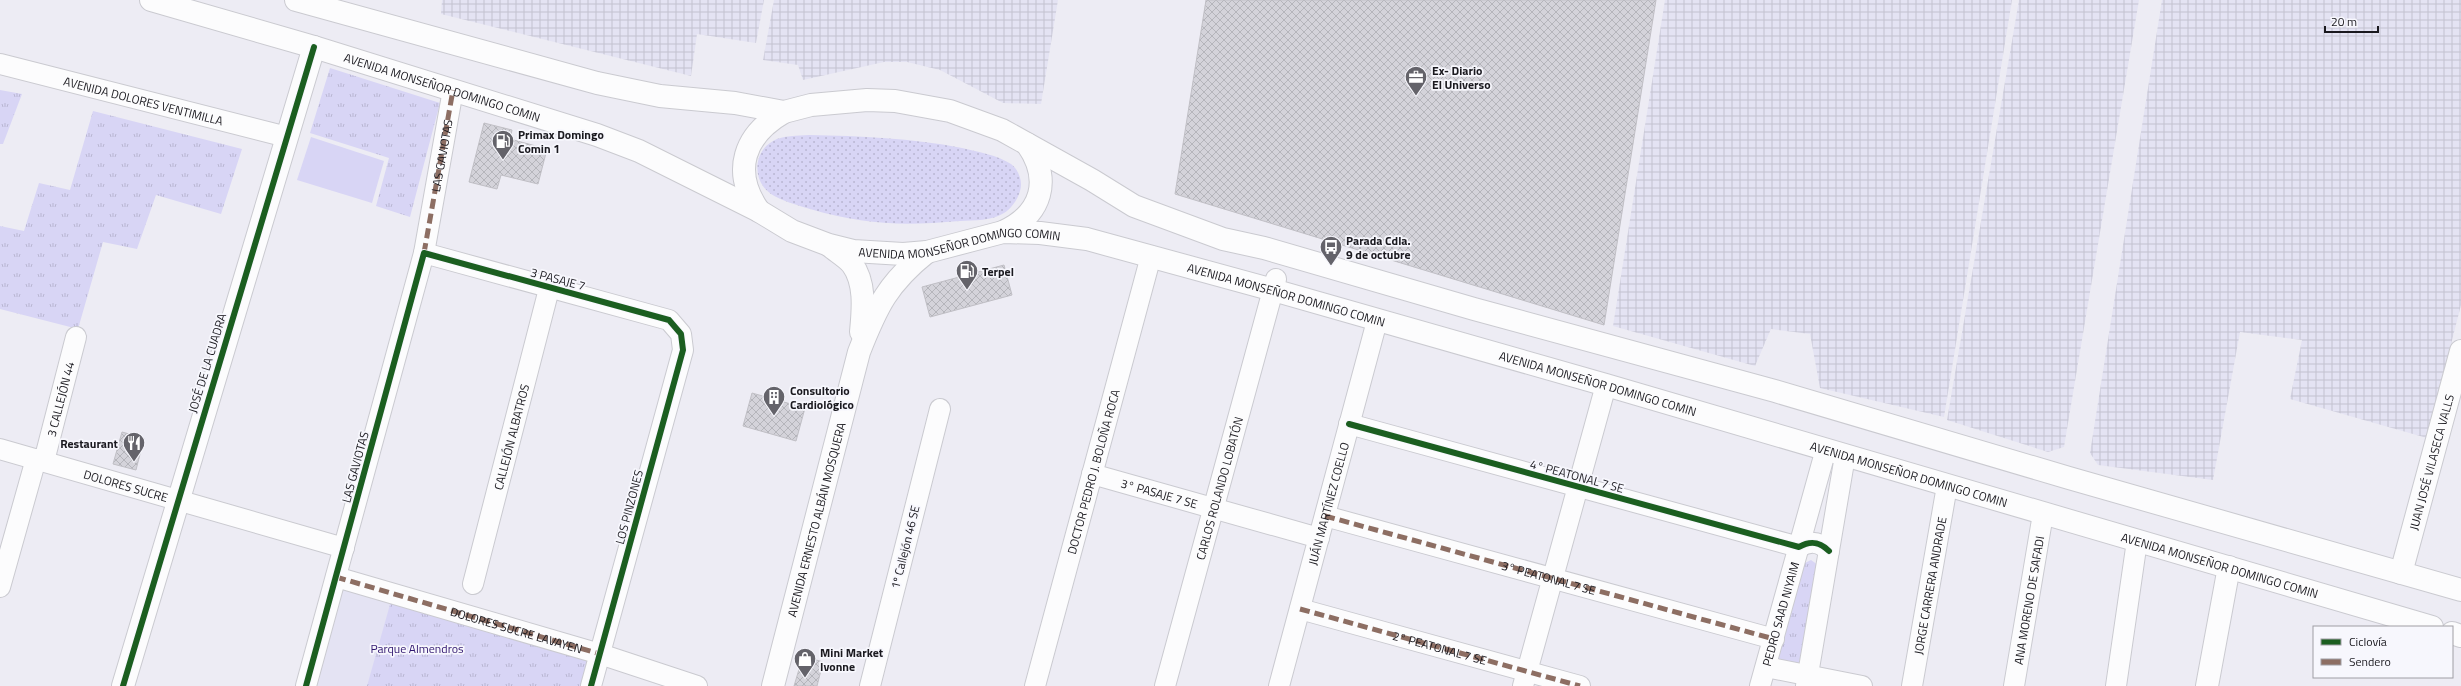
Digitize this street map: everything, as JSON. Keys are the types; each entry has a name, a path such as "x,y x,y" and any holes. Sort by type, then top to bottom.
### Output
{"main road":[{"name":"AVENIDA MONSEÑOR DOMINGO COMIN","path":"151,0 314,47 597,135 639,151 759,211 792,231 829,245 878,254 927,252 1003,232 1060,234 1274,285 1377,321 1606,385 2429,626"},
{"path":"296,0 597,83 660,96 735,103 784,112 839,101 895,101 950,111 996,128 1027,144 1092,180 1134,206 1223,240 1264,248 1474,309 1775,391 2461,590"},
{"name":"JOSÉ DE LA CUADRA","path":"123,686 177,500 314,47"},
{"path":"759,211 750,199 745,184 744,170 746,155 760,129 784,112"},
{"path":"1003,232 1017,226 1029,215 1039,194 1041,171 1036,156 1027,144"},
{"name":"AVENIDA ERNESTO ALBÁN MOSQUERA","path":"829,245 851,264 861,288 863,307 859,352"},
{"name":"AVENIDA ERNESTO ALBÁN MOSQUERA","path":"773,686 859,352 875,312 888,288 906,268 927,252"},
{"name":"JUAN JOSÉ VILASECA VALLS","path":"2401,573 2461,351"},
{"path":"2207,686 2230,567"}],"street":[{"name":"AVENIDA DOLORES VENTIMILLA","path":"0,64 286,137"},
{"name":"LAS GAVIOTAS","path":"306,686 424,253 453,90"},
{"name":"3 PASAJE 7","path":"424,253 668,320 681,334"},
{"name":"DOCTOR PEDRO J. BOLOÑA ROCA","path":"1035,686 1151,256"},
{"name":"CARLOS ROLANDO LOBATÓN","path":"1165,686 1274,285"},
{"name":"CALLEJÓN ALBATROS","path":"473,584 549,288"},
{"name":"JUÁN MARTÍNEZ COELLO","path":"1279,686 1377,321"},
{"name":"LOS PINZONES","path":"591,686 683,350 681,334"},
{"name":"3 CALLEJÓN 44","path":"0,587 40,460 76,337"},
{"path":"1525,679 1606,385"},
{"name":"1º Callejón 46 SE","path":"870,686 940,409"},
{"name":"4° PEATONAL 7 SE","path":"1349,424 1578,488 1799,547"},
{"name":"DOLORES SUCRE","path":"0,448 344,548"},
{"path":"1807,681 1829,552 1835,452"},
{"name":"PEDRO SAAD NIYAIM","path":"1760,686 1799,547 1835,452"},
{"name":"3° PASAJE 7 SE","path":"1092,474 1319,538"},
{"name":"JORGE CARRERA ANDRADE","path":"1912,686 1947,486"},
{"name":"ANA MORENO DE SAFADI","path":"2014,686 2043,514"},
{"name":"3° PEATONAL 7 SE","path":"1324,516 1774,639"},
{"path":"2116,686 2137,541"},
{"path":"1799,547 1812,542 1819,544 1829,552"},
{"name":"DOLORES SUCRE LAVAYEN","path":"336,577 600,654 696,686"},
{"name":"2° PEATONAL 7 SE","path":"1300,609 1525,679 1580,686"},
{"path":"1766,667 1807,681 1862,686"}],"shaded area":[{"path":"442,0 764,0 756,43 697,34 691,76 441,14"},
{"path":"774,0 1058,0 1041,104 1003,103 940,70 907,62 884,62 803,80 798,65 763,60"},
{"path":"1665,0 2012,0 1944,417 1820,388 1810,334 1771,329 1755,366 1613,326"},
{"path":"2019,0 2139,0 2064,447 2048,452 1947,420"},
{"path":"2162,0 2461,0 2461,305 2427,438 2290,399 2302,340 2240,332 2213,480 2098,465 2090,453"},
{"path":"336,587 392,601 369,686 310,686"}],"green space":[{"path":"330,68 440,103 410,217 376,206 389,158 310,133"},
{"path":"0,90 22,94 3,144 0,144"},
{"path":"93,111 242,149 221,214 156,195 137,249 103,242 78,329 0,309 0,226 24,231 39,183 70,190"},
{"path":"809,135 905,140 962,148 988,154 1006,161 1014,167 1021,180 1021,188 1014,204 1007,211 999,216 983,220 939,223 884,223 849,218 810,209 785,201 771,194 760,182 757,167 762,152 766,146 773,141 791,136"},
{"path":"311,137 384,161 372,203 297,180"},
{"path":"1811,560 1818,565 1798,669 1777,664 1803,564"},
{"name":"Parque Almendros","path":"391,601 598,662 591,686 367,686"}],"building":[{"name":"Ex- Diario El Universo","path":"1206,0 1656,0 1604,325 1175,194"},
{"name":"Primax Domingo Comin 1","path":"484,123 512,130 510,139 547,149 538,184 501,175 497,189 469,182"},
{"name":"Terpel","path":"1004,265 1012,295 930,317 922,287"},
{"name":"Consultorio Cardiológico","path":"752,393 805,408 796,441 743,426"},
{"path":"122,432 144,438 136,470 113,464"},
{"path":"803,656 823,662 817,686 794,686"}],"marked path":[{"path":"424,253 453,90"},
{"path":"1325,516 1774,639"},
{"path":"336,577 600,654"},
{"path":"1300,609 1580,686"}],"cycle path":[{"path":"123,686 314,47"},
{"path":"306,686 424,253 669,320 681,334 683,350 591,686"},
{"path":"1349,424 1799,547 1807,543 1819,544 1829,551"}],"place":[{"name":"Ex- Diario El Universo","path":"1416,96"},
{"name":"Primax Domingo Comin 1","path":"503,160"},
{"name":"Parada Cdla. 9 de octubre","path":"1331,266"},
{"name":"Terpel","path":"967,290"},
{"name":"Consultorio Cardiológico","path":"774,416"},
{"name":"Restaurant","path":"134,462"},
{"name":"Mini Market Ivonne","path":"805,678"}]}
